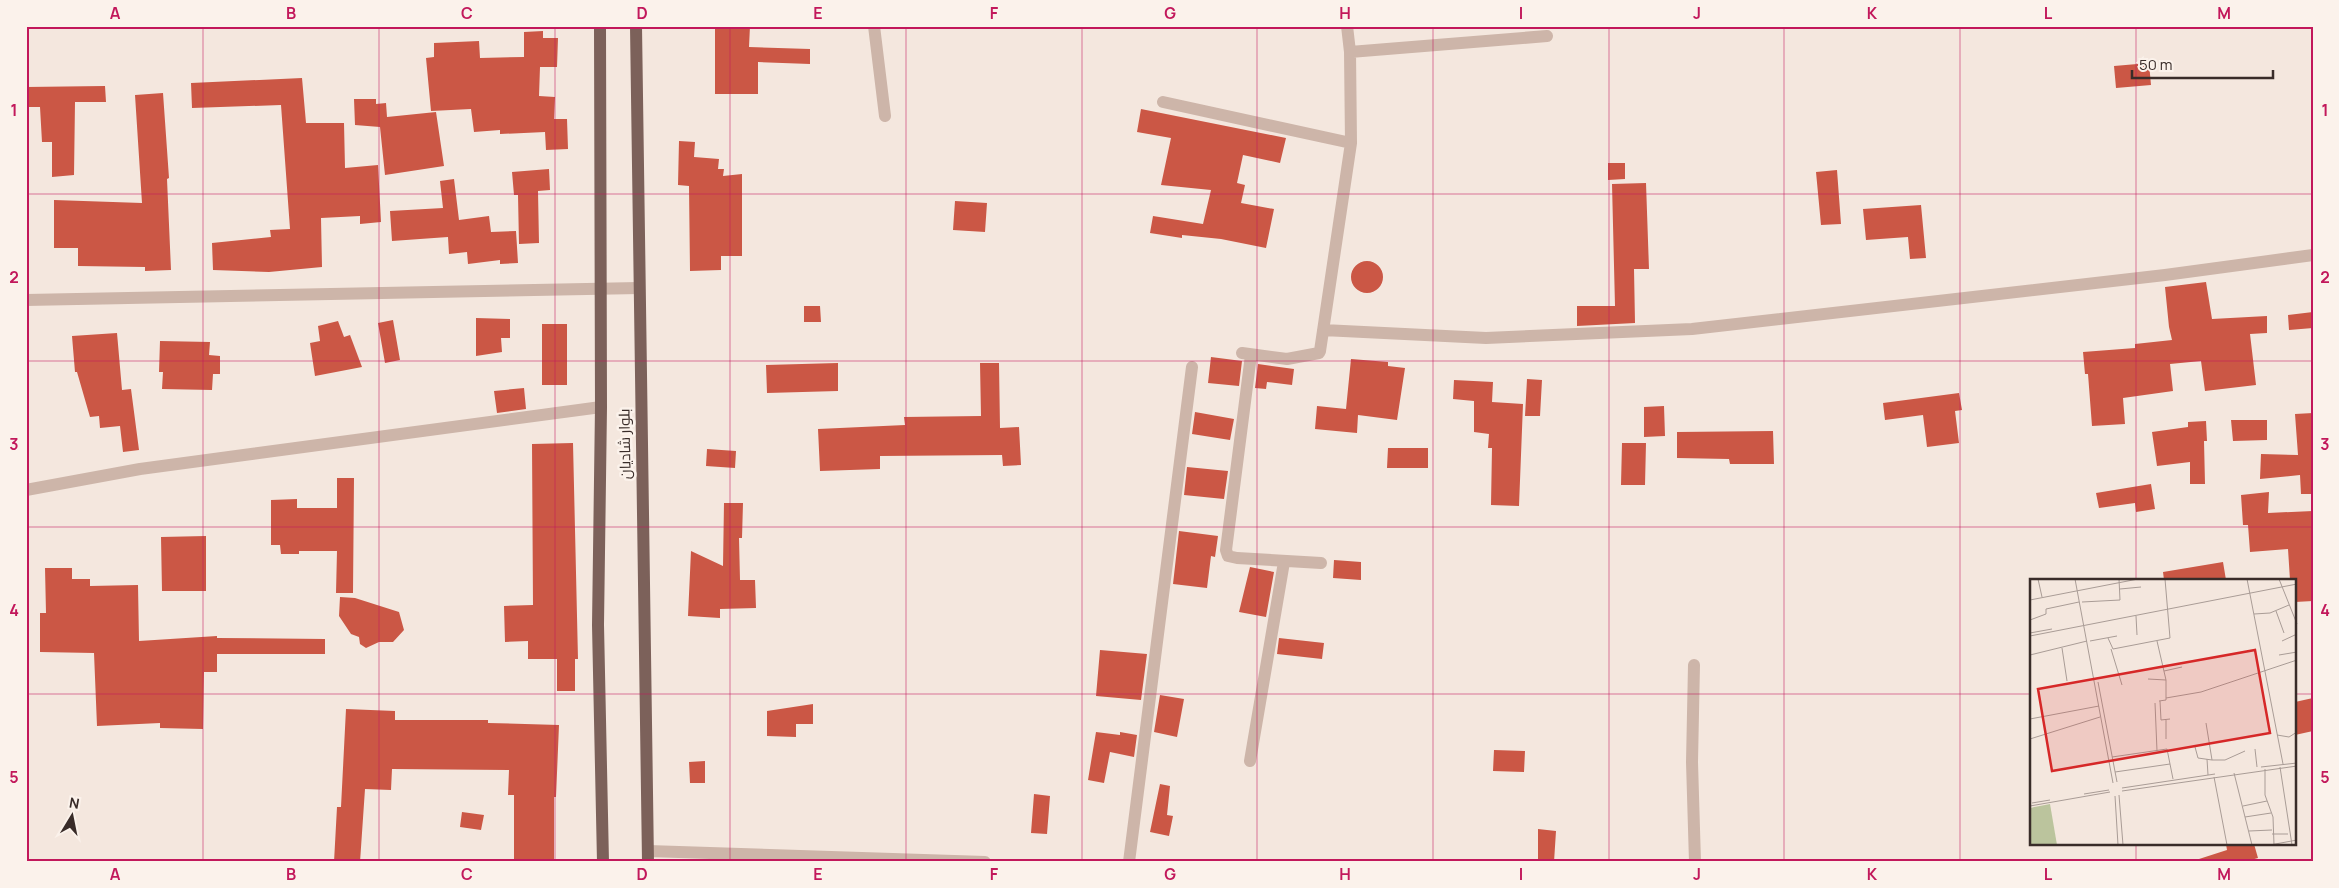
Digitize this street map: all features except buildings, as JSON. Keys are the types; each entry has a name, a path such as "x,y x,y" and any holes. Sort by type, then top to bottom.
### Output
{"main road":[{"name":"بلوار شادیان","path":"600,26 601,407 598,625 603,862"},
{"name":"بلوار شادیان","path":"636,26 648,856"}],"street":[{"path":"874,26 885,116"},
{"path":"1321,563 1237,558 1228,556 1226,550 1247,354 1287,359 1319,353 1320,351 1351,143 1350,52 1347,26"},
{"path":"1350,52 1547,36"},
{"path":"1162,102 1351,143"},
{"path":"1323,330 1486,338 1692,329 2155,276 2313,255"},
{"path":"26,300 639,288"},
{"path":"1129,862 1192,367"},
{"path":"26,490 140,469 601,407"},
{"path":"1250,761 1284,562"},
{"path":"1694,665 1692,762 1695,862"},
{"path":"648,856 985,862"}]}
